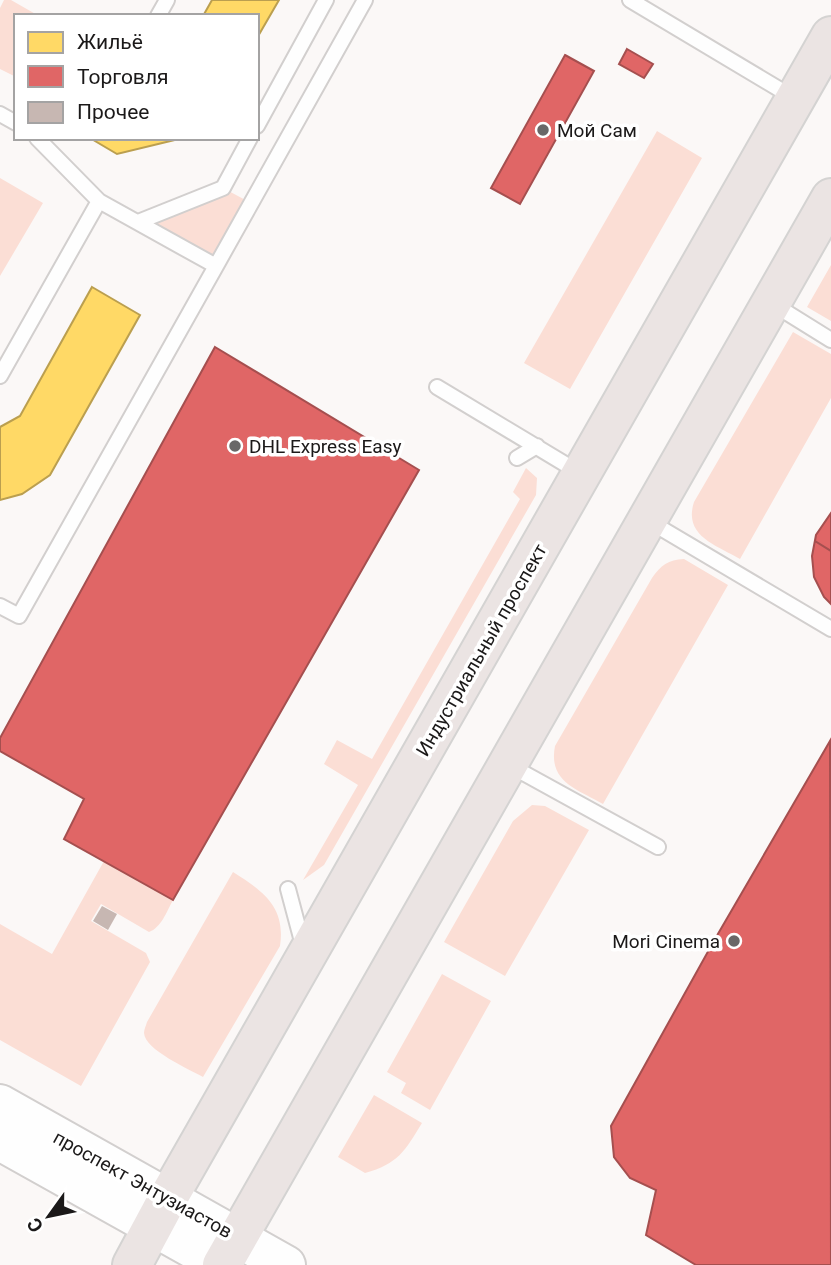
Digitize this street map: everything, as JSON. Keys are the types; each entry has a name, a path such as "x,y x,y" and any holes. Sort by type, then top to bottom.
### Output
{"main road":[{"name":"Индустриальный проспект","path":"132,1265 831,36"},
{"path":"230,1251 831,198"}],"street":[{"name":"проспект Энтузиастов","path":"0,1104 160,1212 230,1251 286,1265"},
{"name":"проспект Энтузиастов","path":"0,1140 160,1212"}],"lane":[{"path":"259,122 326,0"},
{"path":"0,606 19,616 365,0"},
{"path":"630,0 795,99"},
{"path":"39,140 99,201 216,266"},
{"path":"138,222 223,188 249,140"},
{"path":"0,376 99,201"},
{"path":"772,303 831,340"},
{"path":"437,387 581,473"},
{"path":"517,457 537,446"},
{"path":"646,519 831,629"},
{"path":"507,764 658,847"},
{"path":"288,889 306,957"}],"shaded area":[{"path":"4,0 11,0 36,14 14,14 14,76 0,69 0,8"},
{"path":"657,131 702,158 570,389 524,363"},
{"path":"0,178 43,203 0,276"},
{"path":"223,188 251,203 216,266 138,222"},
{"path":"831,265 831,321 807,307"},
{"path":"793,332 831,354 831,398 740,559 712,544 697,531 692,514 694,502"},
{"path":"526,468 537,478 536,495 324,865 303,880 358,785 324,764 337,740 372,759 520,499 513,492"},
{"path":"684,559 728,585 603,804 575,789 560,776 554,758 555,746 652,578 665,564"},
{"path":"532,805 545,806 589,830 505,976 444,942 513,821"},
{"path":"104,861 173,900 160,923 149,932 101,904 91,921 146,953 150,962 81,1086 0,1040 0,924 52,954"},
{"path":"233,872 263,893 276,910 281,932 280,946 203,1077 159,1052 146,1039 144,1032 147,1022"},
{"path":"442,974 491,1001 430,1110 401,1093 406,1083 387,1072"},
{"path":"374,1095 422,1123 400,1155 393,1161 365,1173 338,1157"}],"building: Жильё":[{"path":"212,0 279,0 259,35 259,14 204,14"},
{"path":"93,140 175,140 117,154"},
{"path":"92,287 140,315 50,475 22,494 0,500 0,427 20,416"}],"building: Торговля":[{"path":"627,49 653,64 644,78 619,64"},
{"name":"Мой Сам","path":"565,55 594,71 520,204 491,188"},
{"path":"215,347 419,470 173,900 64,839 84,799 0,751 0,738"},
{"path":"831,513 831,551 815,541 816,535"},
{"path":"831,513 831,604 824,597 814,577 812,556 816,535"},
{"path":"830,741 831,1265 696,1265 646,1235 656,1190 630,1178 614,1157 611,1126"}],"building: Прочее":[{"path":"102,906 117,914 108,930 93,921"}],"place":[{"name":"Мой Сам","path":"543,130"},
{"name":"DHL Express Easy","path":"235,446"},
{"name":"Mori Cinema","path":"734,941"}]}
